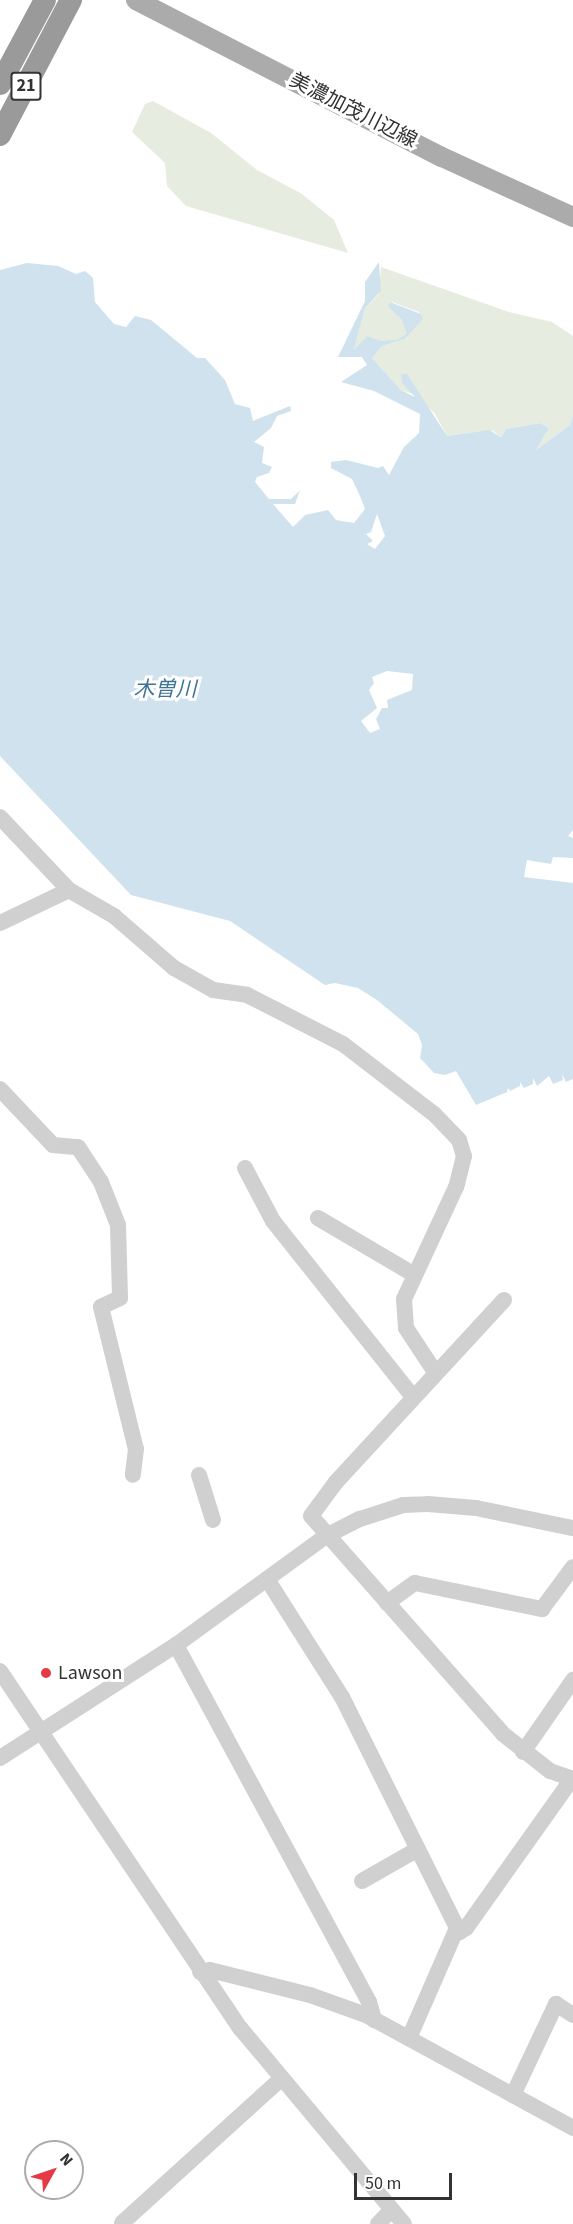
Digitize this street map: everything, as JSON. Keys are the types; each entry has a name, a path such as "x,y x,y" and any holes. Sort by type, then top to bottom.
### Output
{"highway":[{"name":"21","path":"0,84 45,0"},
{"name":"21","path":"0,135 71,0"}],"main road":[{"name":"美濃加茂川辺線","path":"136,0 442,157 573,217"}],"street":[{"path":"0,817 69,890 114,916 174,968 213,990 247,995 343,1044 434,1113 459,1140 464,1156 456,1187 413,1274 404,1299 406,1328 435,1372"},
{"path":"0,923 69,890"},
{"path":"0,1089 52,1145 78,1147 101,1182 118,1225 120,1298 100,1307 132,1428 136,1449 133,1475"},
{"path":"245,1168 273,1221 413,1397"},
{"path":"318,1218 413,1274"},
{"path":"267,1579 342,1696 459,1932 466,1928 572,1779 550,1771 523,1752 326,1536 312,1520 311,1512 435,1372 504,1300"},
{"path":"199,1475 213,1520"},
{"path":"0,1758 176,1645 326,1536 392,1509 428,1504 476,1508 573,1528"},
{"path":"387,1603 415,1583 542,1609 573,1567"},
{"path":"176,1645 369,2002 374,2020"},
{"path":"0,1671 201,1972 281,2079 404,2224"},
{"path":"523,1752 573,1680"},
{"path":"362,1881 418,1849"},
{"path":"409,2038 457,1928"},
{"path":"201,1972 210,1970 310,1995 374,2020 573,2127"},
{"path":"513,2095 556,2004 573,2015"},
{"path":"122,2223 281,2079"},
{"path":"378,2224 391,2210"}],"shaded area":[{"path":"153,101 211,133 257,170 302,194 334,220 348,253 186,206 167,186 165,163 132,132 145,104"},
{"path":"381,267 509,312 552,322 573,336 573,415 570,425 536,450 549,428 540,423 506,429 501,437 493,431 447,436 435,414 416,395 401,390 372,358 382,346 405,339 422,320 419,312 392,302 388,307 402,320 408,334 399,340 354,350 365,308 379,294"}],"water":[{"name":"木曽川","path":"379,262 381,291 365,308 354,350 367,336 381,341 397,340 407,334 402,320 388,307 390,302 421,314 423,319 405,339 382,346 372,358 401,390 415,397 402,383 401,374 407,374 447,436 489,430 501,437 506,429 540,423 549,428 536,450 570,425 573,415 573,830 568,836 573,838 573,858 553,857 551,864 527,860 524,877 573,883 573,1079 566,1082 562,1074 563,1080 553,1084 549,1076 537,1086 533,1078 533,1084 524,1088 520,1082 520,1086 510,1091 508,1088 507,1092 476,1105 456,1071 445,1075 434,1073 420,1058 422,1045 418,1034 377,1000 358,988 335,983 325,985 230,921 131,895 0,756 0,270 27,263 58,266 76,274 85,271 93,278 95,302 114,324 126,327 135,316 151,320 197,358 205,358 225,380 235,404 250,408 253,421 290,406 291,411 277,416 271,428 254,442 264,447 262,463 272,467 269,473 257,477 255,482 269,499 291,499 300,490 295,504 273,504 293,527 305,515 328,510 336,520 354,523 365,509 352,479 331,468 331,462 346,460 378,468 383,466 389,475 404,447 419,433 420,414 374,391 341,382 367,365 362,357 338,357 365,301 365,282","holes":["377,514 385,536 375,549 367,544 373,541 366,534 371,532","387,671 413,674 412,690 387,700 388,708 382,708 376,719 380,729 370,733 361,721 377,708 369,690 374,683 372,677"]}],"place":[{"name":"Lawson","path":"46,1673"}]}
